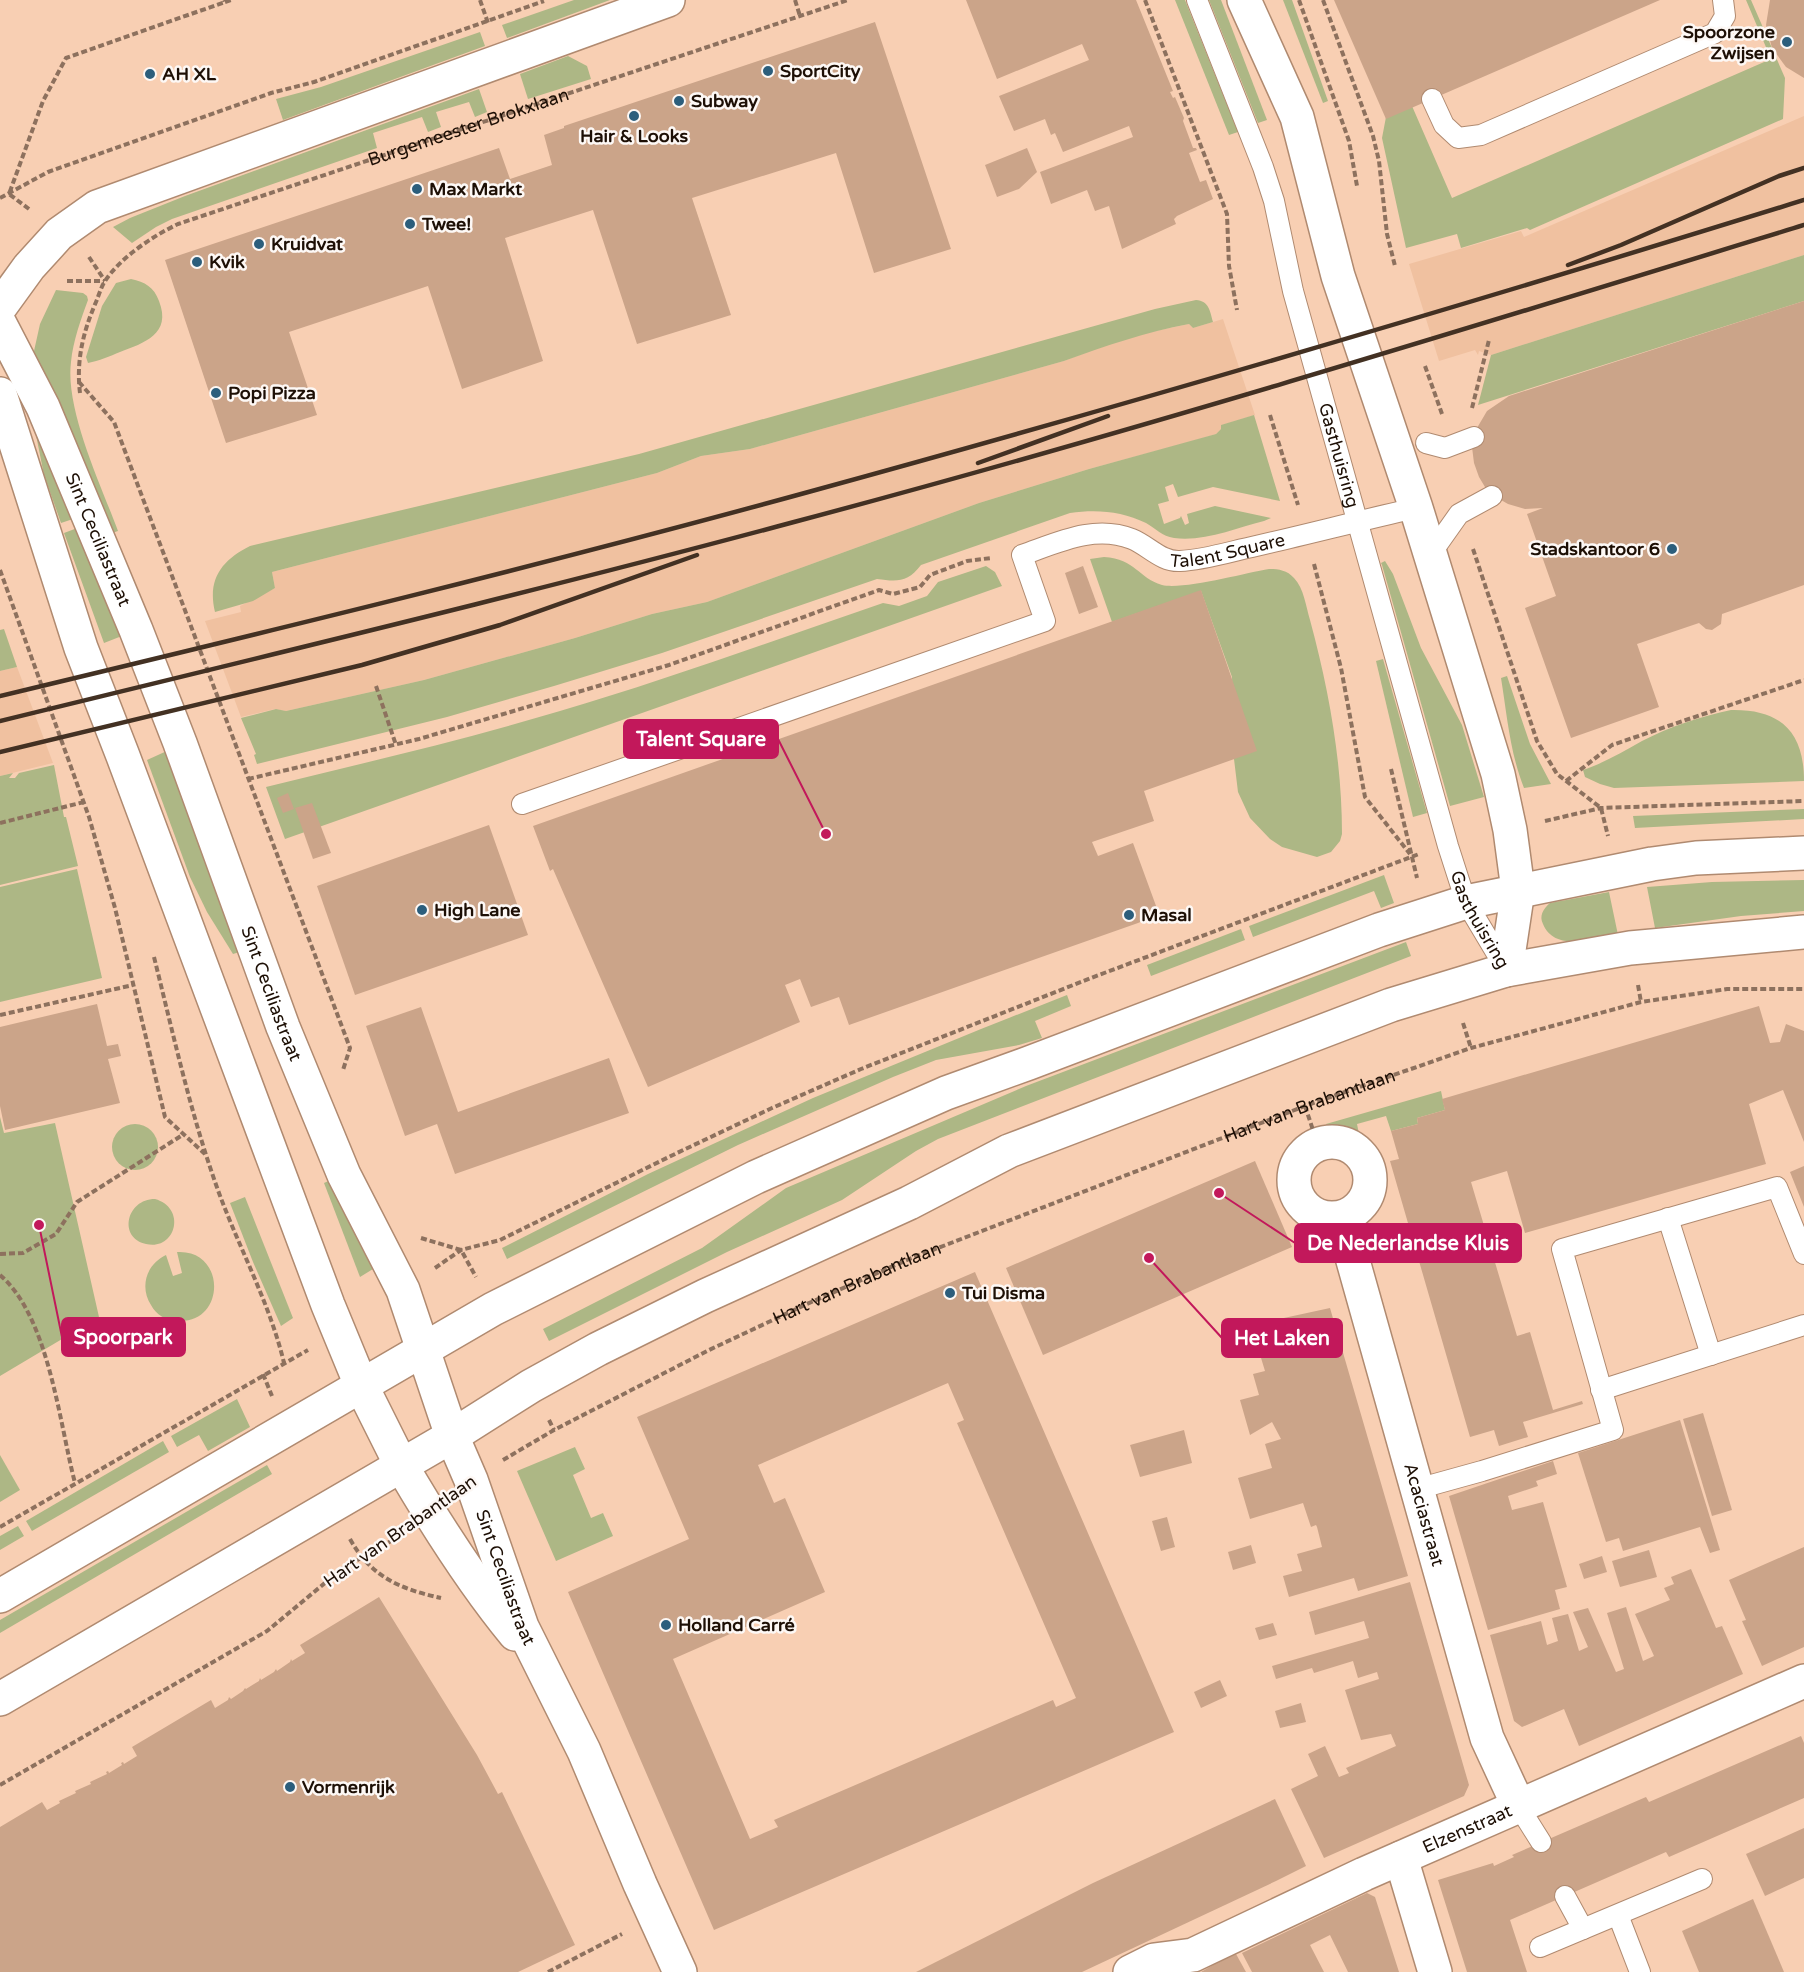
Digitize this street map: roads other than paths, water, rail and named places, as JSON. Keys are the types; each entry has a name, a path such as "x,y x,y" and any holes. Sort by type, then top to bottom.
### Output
{"street":[{"path":"0,307 29,267 59,234 97,207 668,0"},
{"name":"Gasthuisring","path":"1244,0 1298,117 1338,276 1416,508 1497,774 1510,830 1518,890 1506,970"},
{"name":"Sint Ceciliastraat","path":"0,324 43,407 136,630 180,743 283,1027 344,1175 403,1290 452,1436 471,1480 522,1627 584,1751 680,1972"},
{"name":"Sint Ceciliastraat","path":"0,394 81,648 328,1305 361,1385 401,1465 430,1514 496,1612 540,1663"},
{"path":"0,1596 422,1348 493,1309 706,1201 806,1154 946,1093 1379,930 1466,902 1616,870 1696,858 1804,853"},
{"path":"0,1699 452,1436 531,1386 598,1349 705,1296 909,1203 1010,1151 1391,1005 1506,970 1630,948 1804,932"},
{"path":"1326,1142 1340,1142 1353,1147 1364,1158 1370,1171 1370,1186 1365,1201 1354,1211 1341,1218 1324,1217 1310,1211 1299,1199 1294,1184 1295,1168 1302,1156 1326,1142"},
{"name":"Acaciastraat","path":"1341,1218 1487,1738 1519,1807"},
{"name":"Elzenstraat","path":"1130,1972 1154,1960 1193,1955 1401,1858 1804,1681"},
{"path":"1401,1858 1435,1972"}],"lane":[{"name":"Gasthuisring","path":"1197,0 1247,124 1274,201 1293,291 1448,846 1466,902 1506,970"},
{"path":"1432,99 1444,124 1458,138 1481,135 1715,33 1725,16 1723,0"},
{"path":"1426,442 1445,448 1474,437"},
{"path":"1430,555 1459,514 1492,496"},
{"name":"Talent Square","path":"522,804 1046,621 1022,555 1078,535 1099,533 1132,539 1165,559 1181,561 1416,508"},
{"path":"1417,1489 1613,1430 1562,1248 1777,1187 1804,1254"},
{"path":"1668,1218 1711,1355"},
{"path":"1601,1390 1804,1325"},
{"path":"1519,1807 1541,1842"},
{"path":"1540,1947 1702,1879"},
{"path":"1565,1896 1583,1929"},
{"path":"1618,1915 1640,1972"}],"railway":[{"path":"1568,265 1621,245 1779,176 1804,168"},
{"path":"0,696 508,571 812,491 1309,350 1804,200"},
{"path":"0,721 596,574 921,488 1301,378 1804,225"},
{"path":"978,463 1108,416"},
{"path":"0,752 362,665 500,625 697,555"}],"place":[{"name":"Spoorzone Zwijsen","path":"1787,42"},
{"name":"SportCity","path":"768,71"},
{"name":"AH XL","path":"150,74"},
{"name":"Subway","path":"679,101"},
{"name":"Hair & Looks","path":"634,116"},
{"name":"Max Markt","path":"417,189"},
{"name":"Twee!","path":"410,224"},
{"name":"Kruidvat","path":"259,244"},
{"name":"Kvik","path":"197,262"},
{"name":"Popi Pizza","path":"216,393"},
{"name":"Stadskantoor 6","path":"1672,549"},
{"name":"Talent Square","path":"826,834"},
{"name":"High Lane","path":"422,910"},
{"name":"Masal","path":"1129,915"},
{"name":"De Nederlandse Kluis","path":"1219,1193"},
{"name":"Spoorpark","path":"39,1225"},
{"name":"Het Laken","path":"1149,1258"},
{"name":"Tui Disma","path":"950,1293"},
{"name":"Holland Carré","path":"666,1625"},
{"name":"Vormenrijk","path":"290,1787"}]}
